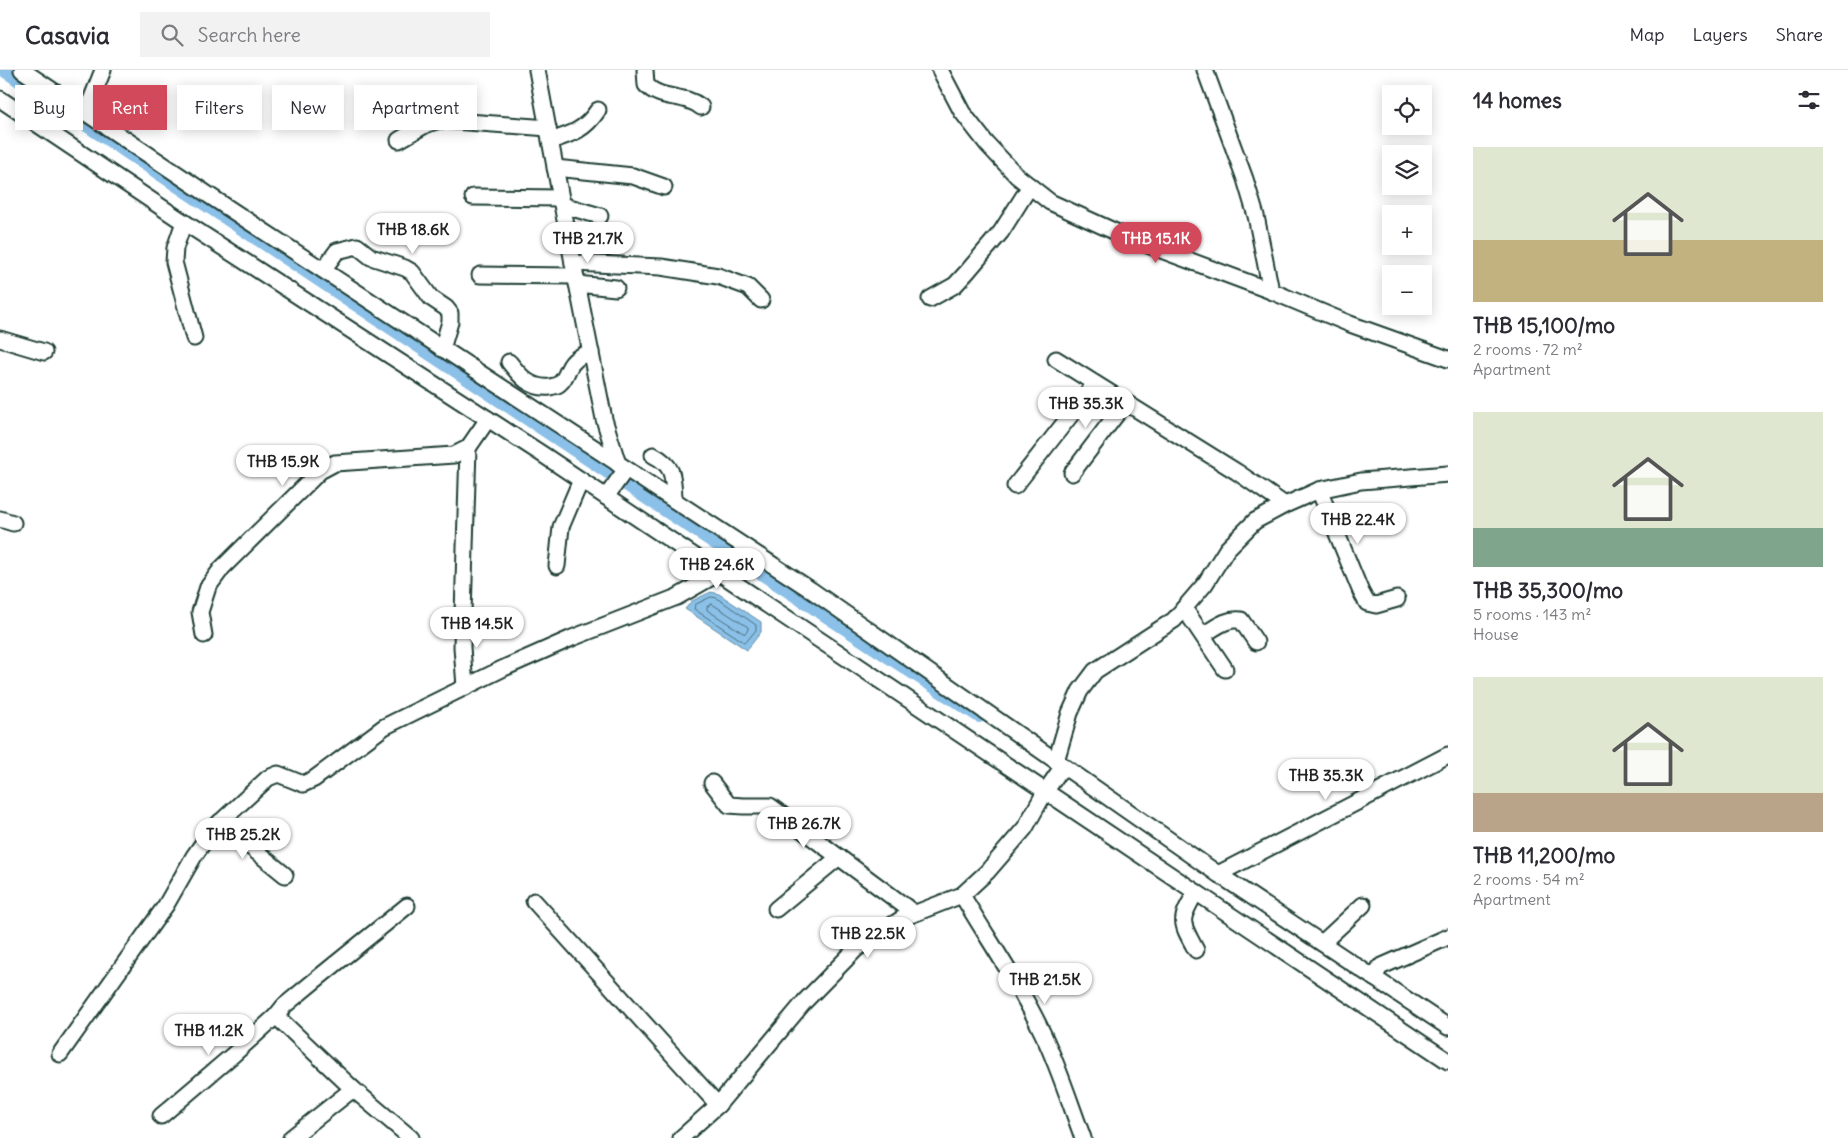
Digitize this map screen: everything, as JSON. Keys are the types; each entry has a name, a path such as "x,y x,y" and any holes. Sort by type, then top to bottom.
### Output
{"street":[{"path":"22,70 621,470 674,500 811,590 1218,874 1448,1027"},
{"path":"86,113 103,70"},
{"path":"537,70 604,419 621,470 609,494"},
{"path":"645,70 646,85 654,93 688,99 702,107"},
{"path":"940,70 962,112 987,144 1017,176 1050,202 1129,238 1272,291 1350,324 1448,359"},
{"path":"1205,70 1245,179 1256,216 1272,291"},
{"path":"1,103 581,480 609,494 719,573 1047,789 1196,892 1448,1061"},
{"path":"399,140 427,124 440,120 566,136 590,123 598,110"},
{"path":"555,168 633,176 664,187"},
{"path":"930,299 955,285 967,272 1000,232 1030,186"},
{"path":"473,197 561,202 600,216"},
{"path":"184,222 175,248 174,262 194,338"},
{"path":"323,270 338,250 357,246 371,257 406,268 412,272 431,298 450,313 450,322 442,349"},
{"path":"480,276 575,274 661,267 718,276 748,287 761,300"},
{"path":"575,274 616,288"},
{"path":"0,339 44,352"},
{"path":"509,362 525,381 535,386 548,387 559,385 566,377 572,361 579,356 591,352"},
{"path":"1056,359 1237,472 1285,505"},
{"path":"1015,486 1095,384"},
{"path":"1072,473 1125,403"},
{"path":"465,687 462,647 468,448 488,419"},
{"path":"204,635 200,612 208,586 222,568 320,471 335,463 446,456 468,448"},
{"path":"653,456 663,460 669,466 674,500"},
{"path":"681,1138 718,1105 805,1001 856,949 914,913 962,895 987,872 1025,828 1060,765 1070,713 1080,691 1095,671 1174,620 1205,584 1227,549 1255,521 1319,490 1361,481 1448,474"},
{"path":"557,566 560,527 581,480"},
{"path":"1319,490 1367,603 1376,605 1397,598"},
{"path":"60,1054 166,905 194,856 220,822 268,778 278,774 303,784 314,779 384,727 572,638 676,597 719,573"},
{"path":"1184,608 1225,669"},
{"path":"1203,635 1226,621 1234,619 1241,620 1256,642"},
{"path":"1218,874 1448,755"},
{"path":"712,784 729,804 770,806 914,913"},
{"path":"220,822 286,875"},
{"path":"776,908 839,857"},
{"path":"1196,892 1185,911 1182,922 1196,950"},
{"path":"962,895 1014,978 1043,1034 1066,1089 1079,1136"},
{"path":"534,901 718,1105"},
{"path":"1322,943 1363,905"},
{"path":"161,1116 234,1054 276,1016 284,1006 407,906"},
{"path":"1374,978 1380,966 1448,937"},
{"path":"276,1016 353,1089 411,1138"},
{"path":"291,1138 353,1089"}],"water":[{"path":"711,592 719,594 761,622 761,632 747,650 685,609 692,601"}],"waterway":[{"path":"4,70 656,504 979,716"}]}
